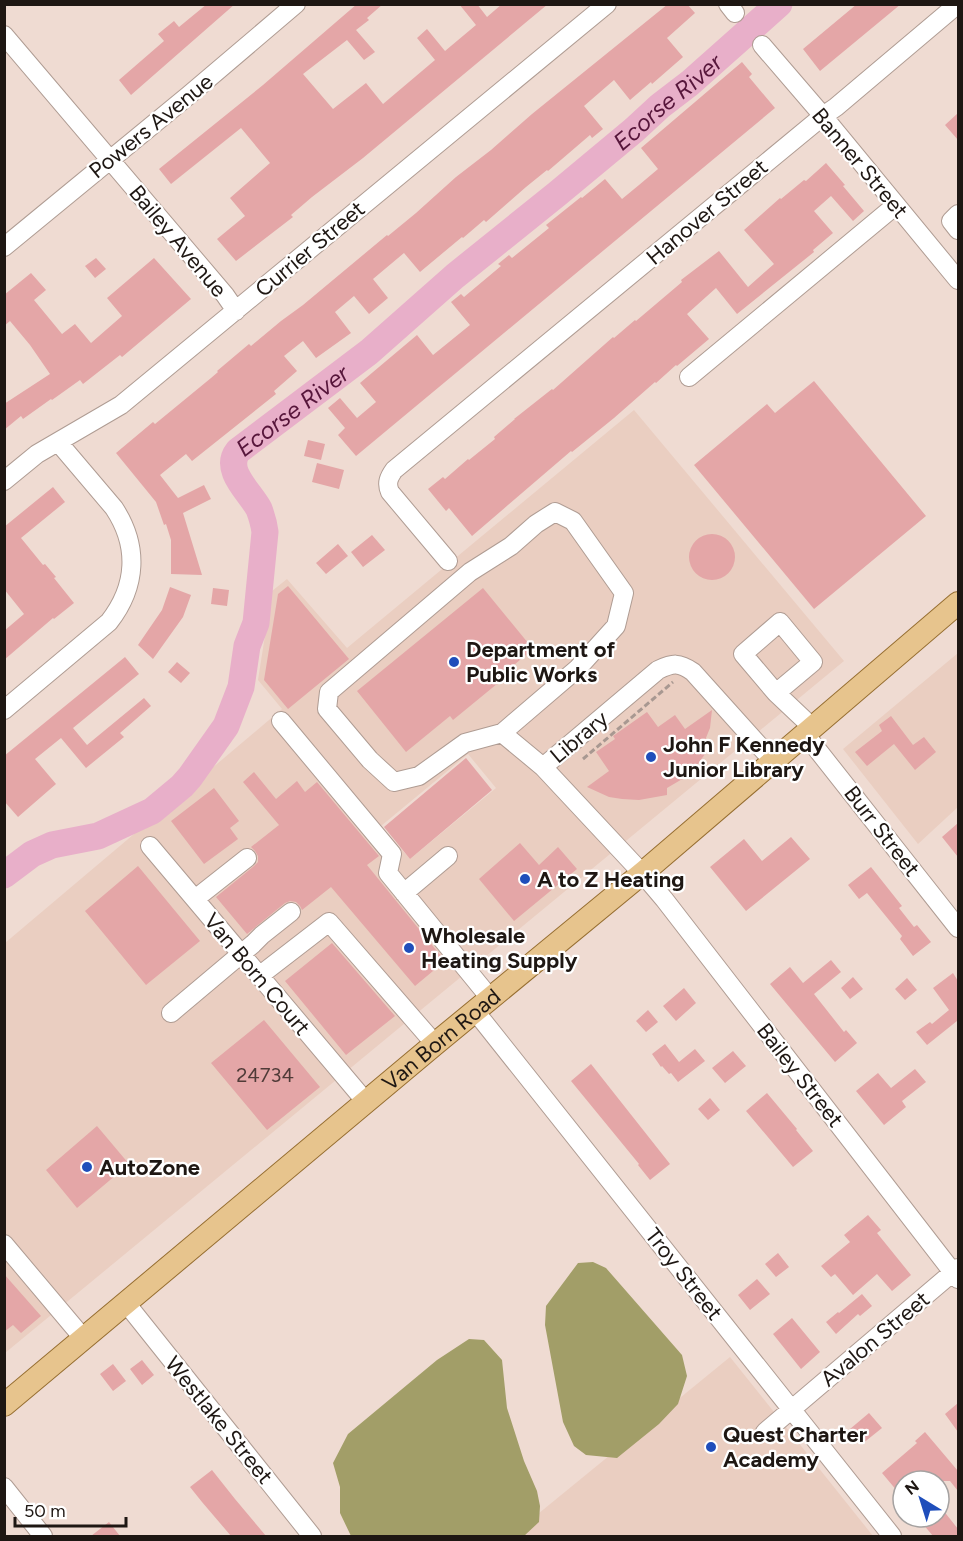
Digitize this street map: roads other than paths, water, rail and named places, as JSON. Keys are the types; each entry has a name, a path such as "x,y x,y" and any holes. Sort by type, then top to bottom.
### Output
{"main road":[{"name":"Van Born Road","path":"7,1399 84,1339 642,873 958,603"}],"street":[{"name":"Powers Avenue","path":"4,247 296,4"},
{"name":"Currier Street","path":"4,481 37,454 121,405 607,4"},
{"name":"Hanover Street","path":"448,561 390,492 388,482 394,470 958,4"},
{"name":"Bailey Avenue","path":"4,35 225,295 236,311"},
{"name":"Banner Street","path":"762,45 958,280"},
{"path":"689,377 896,205"},
{"path":"958,214 951,221 958,230"},
{"path":"4,710 109,622 125,595 131,576 130,544 120,518 114,507 58,442"},
{"path":"555,512 573,521 624,593 616,626 578,668 502,733 465,743 419,777 394,782 370,760 327,709 329,692 470,572 511,546 536,524 555,512"},
{"name":"Library","path":"543,767 657,670 683,664 693,672 772,761"},
{"name":"Burr Street","path":"776,693 809,731 958,928"},
{"name":"Troy Street","path":"281,722 392,854 388,873 483,1005 791,1409 892,1536"},
{"name":"Bailey Street","path":"502,733 543,767 664,899 957,1273"},
{"name":"Van Born Court","path":"150,846 366,1102"},
{"path":"404,894 448,856"},
{"path":"195,900 247,858"},
{"path":"171,1013 291,912"},
{"path":"259,976 329,922 435,1044"},
{"path":"4,1244 84,1339"},
{"name":"Avalon Street","path":"765,1432 957,1273"},
{"name":"Westlake Street","path":"126,1303 312,1536"},
{"path":"4,1487 43,1536"}],"waterway":[{"name":"Ecorse River","path":"4,875 32,854 52,845 98,836 152,811 190,777 226,726 241,687 247,646 256,623 265,532 259,509 236,473 234,458 238,451 369,352 455,276 690,83 779,4"}],"place":[{"name":"Department of Public Works","path":"454,662"},
{"name":"John F Kennedy Junior Library","path":"651,757"},
{"name":"A to Z Heating","path":"525,879"},
{"name":"Wholesale Heating Supply","path":"409,948"},
{"name":"AutoZone","path":"87,1167"},
{"name":"Quest Charter Academy","path":"711,1447"}]}
